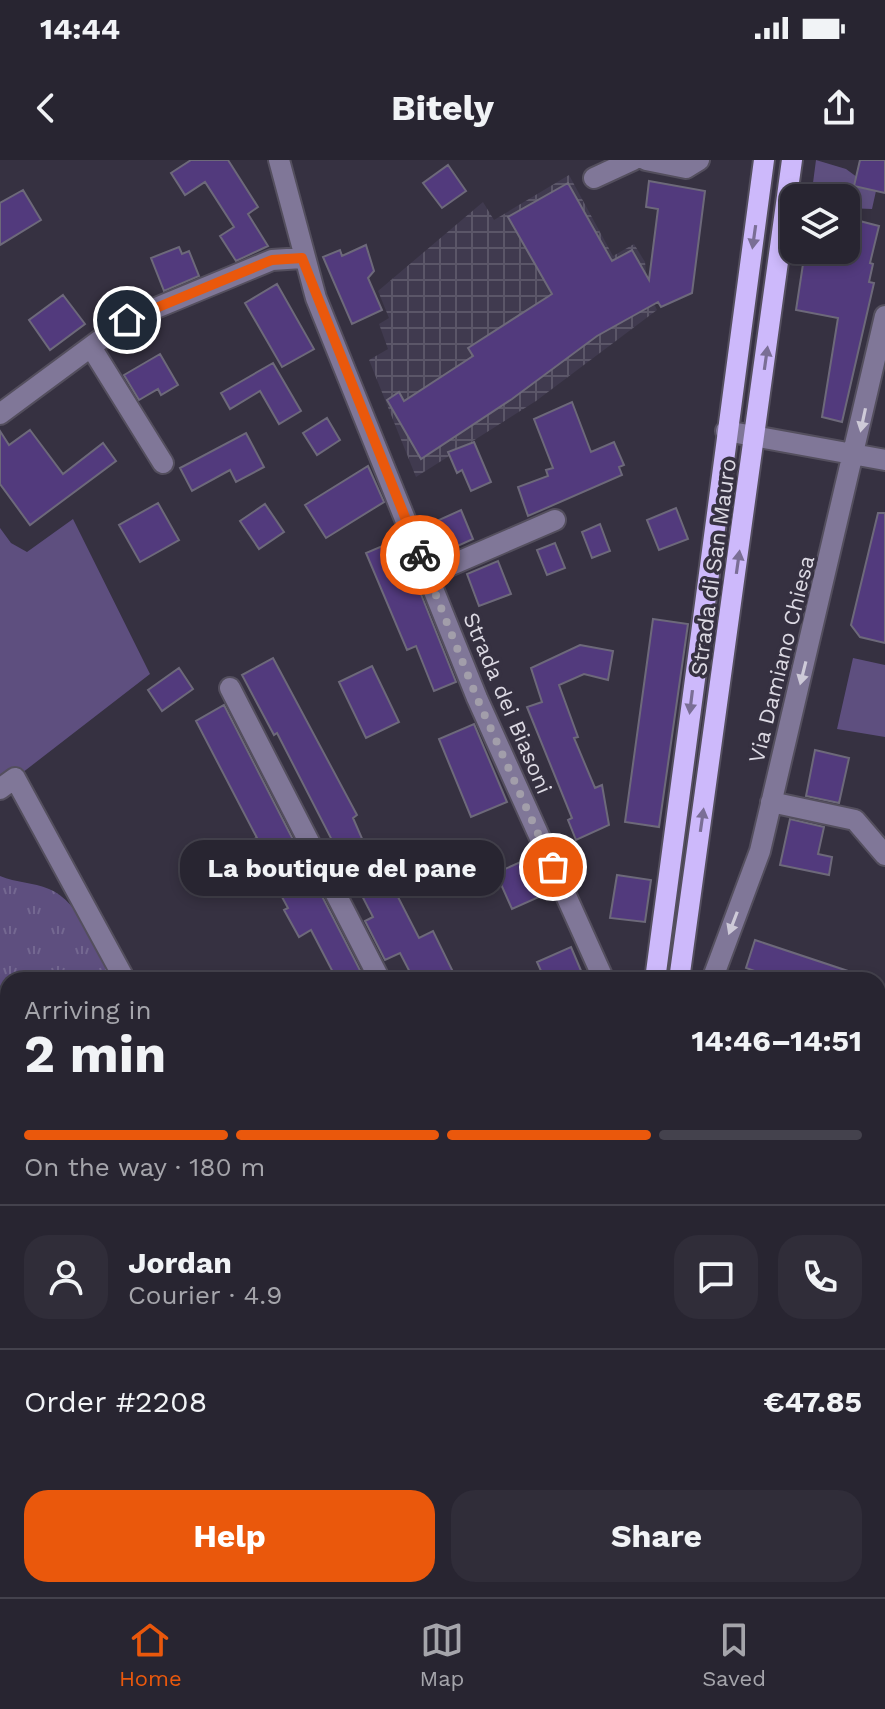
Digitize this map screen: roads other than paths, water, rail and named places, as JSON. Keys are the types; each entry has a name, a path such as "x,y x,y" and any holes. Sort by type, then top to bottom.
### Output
{"main road":[{"name":"Strada di San Mauro","path":"656,972 764,160"},
{"name":"Strada di San Mauro","path":"680,972 792,160"}],"street":[{"name":"Strada dei Biasoni","path":"279,160 302,258 477,698 600,972"},
{"path":"594,178 633,160"},
{"path":"646,160 686,168 699,160"},
{"path":"0,414 127,320 272,260 302,258"},
{"name":"Via Damiano Chiesa","path":"715,972 760,851 882,345 885,316"},
{"path":"91,347 163,463"},
{"path":"726,431 885,460"},
{"path":"428,575 555,520"},
{"path":"230,688 376,972"},
{"path":"0,789 15,778 121,972"},
{"path":"771,802 855,820 885,855"}],"place":[{"name":"La boutique del pane","path":"553,867"}]}
